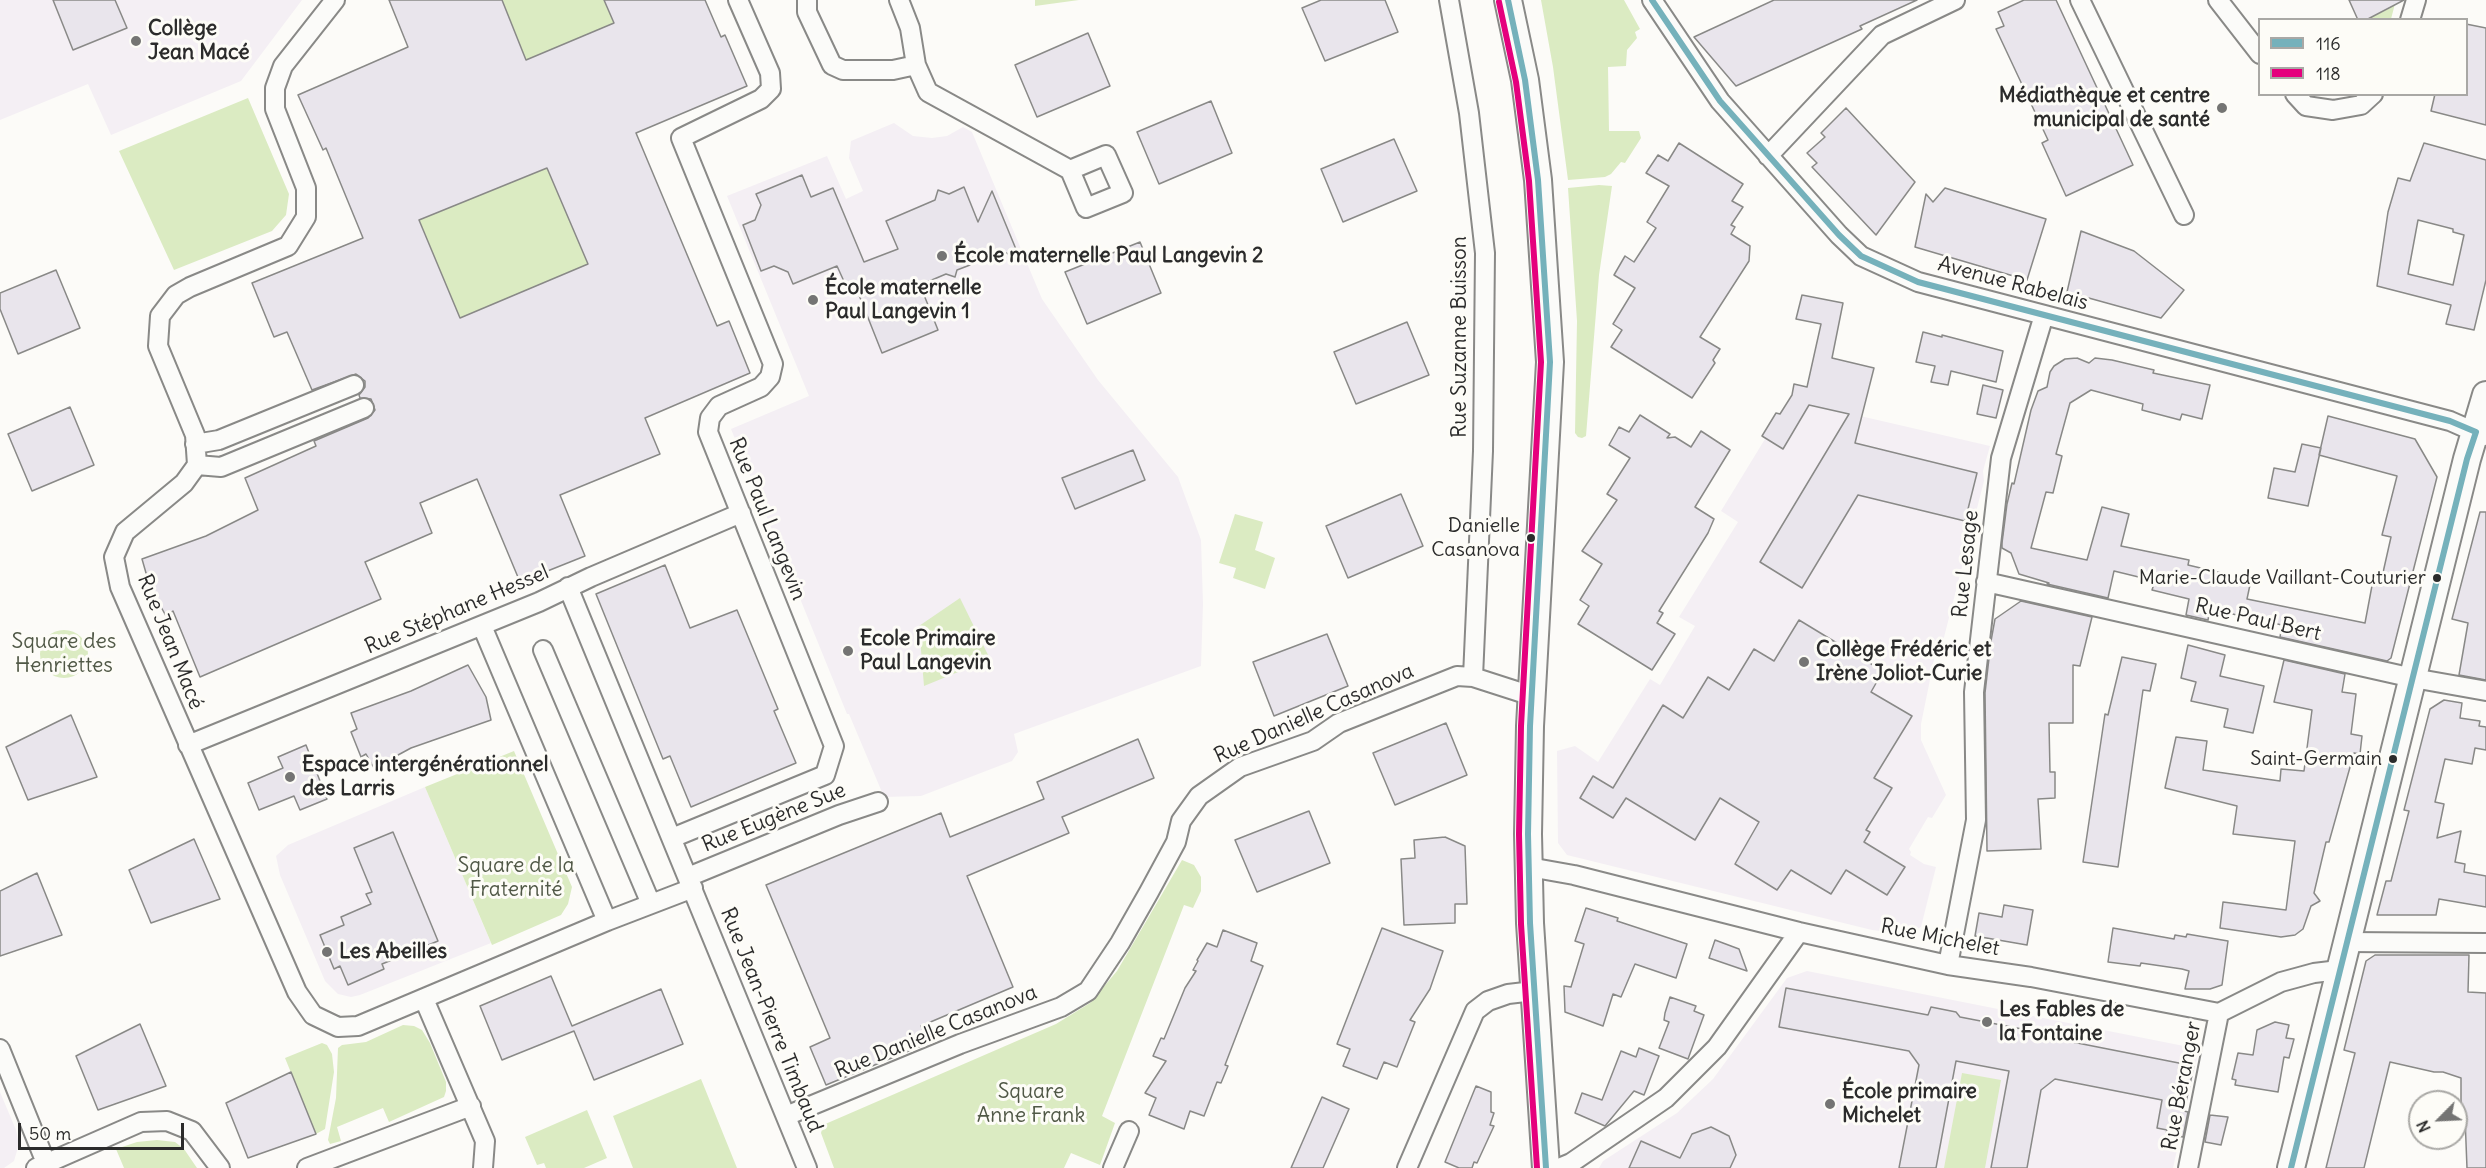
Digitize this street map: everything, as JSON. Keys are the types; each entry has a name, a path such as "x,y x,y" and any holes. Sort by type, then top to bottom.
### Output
{"main road":[{"path":"1508,0 1525,80 1538,185 1550,362 1532,696 1528,828 1534,990 1545,1168"},
{"path":"2291,1168 2467,459 2481,434 2486,395"}],"street":[{"path":"335,0 283,66 275,88 275,109 306,188 306,217 288,246 176,295 160,316 158,346 195,435 197,465 221,468 364,408"},
{"name":"Rue Paul Langevin","path":"672,838 825,775 834,746 708,432 710,418 718,406 761,387 770,377 773,364 681,138 761,99 771,89 770,73 738,0"},
{"path":"807,0 807,12 832,65 843,70 893,70 916,65"},
{"path":"899,0 910,28 916,65 928,92 1070,170"},
{"name":"Rue Suzanne Buisson","path":"1449,0 1469,113 1485,253 1483,451 1473,677"},
{"name":"Avenue Rabelais","path":"1652,0 1720,101 1839,235 1861,256 1918,282 2450,421 2481,434"},
{"path":"1768,156 1882,35 1955,0"},
{"path":"2080,0 2184,215"},
{"path":"2218,0 2258,53"},
{"path":"2411,18 2416,0"},
{"path":"2297,96 2306,106 2333,110 2361,105 2371,96"},
{"name":"Rue Lesage","path":"1948,965 1976,820 1974,692 2001,458 2044,315"},
{"path":"195,444 219,440 354,385"},
{"path":"265,421 275,445"},
{"name":"Rue Jean Macé","path":"197,465 184,483 125,532 114,557 120,587 297,992 313,1015 338,1027 358,1026 607,921"},
{"name":"Rue Stéphane Hessel","path":"188,745 482,626 741,513"},
{"name":"Rue Paul Bert","path":"1986,582 2413,678 2486,691"},
{"name":"Rue Jean-Pierre Timbaud","path":"568,587 807,1168"},
{"path":"482,626 607,921"},
{"path":"543,650 651,904"},
{"name":"Rue Danielle Casanova","path":"786,1116 960,1044 1060,1007 1088,991 1120,943 1149,892 1176,842 1181,821 1199,796 1240,767 1313,741 1338,723 1457,676 1473,677 1532,696"},
{"name":"Rue Eugène Sue","path":"607,921 651,904 690,883 839,815 878,802"},
{"name":"Rue Michelet","path":"1529,867 1574,875 1799,932 1948,965 2031,977 2219,1012"},
{"path":"1559,1168 1580,1157 1666,1098 1717,1047 1799,932"},
{"path":"2347,942 2486,943"},
{"path":"2219,1012 2281,981 2314,973 2340,970"},
{"path":"1407,1168 1475,1011 1488,1001 1508,994 1534,990"},
{"path":"424,999 485,1141 483,1168"},
{"name":"Rue Béranger","path":"2188,1168 2219,1012"},
{"path":"0,1048 41,1166 141,1122 168,1122 192,1131 220,1168"},
{"path":"307,1168 471,1106"},
{"path":"1113,1168 1129,1131"}],"shaded area":[{"name":"Collège Jean Macé","path":"0,0 302,0 241,81 111,135 88,84 0,120"},
{"path":"894,123 913,136 932,138 947,136 963,127 972,132 1042,299 1098,380 1178,477 1201,540 1203,604 1201,666 1014,734 1018,752 1012,761 921,796 884,797 849,714 847,714 731,429 809,396 727,196 827,156 846,199 863,191 849,158 851,141"},
{"name":"Collège Frédéric et Irène Joliot-Curie","path":"1791,400 1990,446 1983,471 1984,481 1942,645 1937,645 1921,724 1921,740 1946,795 1932,818 1928,817 1909,849 1910,855 1924,864 1936,867 1921,927 1907,934 1872,930 1567,855 1558,843 1557,751 1575,746 1598,762 1650,679 1660,685 1695,626 1679,617 1738,522 1721,511 1765,439 1762,436 1776,413 1780,414"},
{"path":"425,787 491,943 360,995 351,997 338,994 325,981 280,875 276,856 288,845"},
{"path":"1807,971 2199,1049 2173,1168 1599,1168 1603,1161 1677,1113 1713,1079 1787,978"},
{"path":"0,1092 16,1130 19,1144 14,1161 4,1168 0,1168"}],"green space":[{"path":"502,0 604,0 614,23 526,60"},
{"path":"1035,0 1079,0 1035,6"},
{"path":"1541,0 1624,0 1640,29 1635,32 1637,38 1627,50 1626,66 1608,67 1609,131 1639,131 1641,138 1625,163 1621,162 1611,174 1605,177 1568,180 1553,67"},
{"path":"2386,0 2396,0 2391,18 2370,18 2390,8"},
{"path":"248,98 289,194 286,215 272,231 174,270 119,151"},
{"path":"547,168 588,264 460,318 419,220"},
{"path":"1612,186 1599,275 1586,436 1582,438 1575,433 1577,321 1568,188"},
{"path":"1235,514 1263,522 1255,550 1275,558 1265,589 1233,578 1236,568 1219,563"},
{"path":"960,598 990,659 924,686 919,626"},
{"name":"Square des Henriettes","path":"64,630 81,637 88,654 81,671 64,678 47,671 40,654 47,637"},
{"name":"Square de la Fraternité","path":"514,751 572,887 568,904 561,915 492,945 425,787"},
{"name":"Square Anne Frank","path":"1182,860 1194,865 1201,877 1201,891 1193,908 1184,905 1102,1116 1115,1123 1100,1165 1071,1153 1064,1168 834,1168 821,1133 823,1125 1056,1024 1090,1003 1117,971"},
{"path":"403,1025 414,1026 422,1030 430,1043 446,1082 444,1097 389,1122 383,1108 337,1127 341,1141 330,1144 328,1140 336,1098 338,1048 342,1045 366,1042"},
{"path":"322,1043 327,1045 332,1054 334,1072 325,1129 316,1134 285,1058"},
{"path":"1962,1073 2001,1080 1985,1168 1944,1168"},
{"path":"701,1079 737,1168 633,1168 613,1116"},
{"path":"587,1110 607,1158 584,1168 546,1168 544,1163 537,1165 525,1137"},
{"path":"157,1140 175,1142 184,1149 197,1168 124,1168 116,1149 137,1142"}],"building":[{"path":"53,0 115,0 127,28 73,50"},
{"path":"389,0 502,0 526,60 614,23 604,0 705,0 721,37 725,35 747,86 636,133 717,326 729,321 750,373 645,418 660,454 560,495 585,556 520,582 477,479 420,503 432,533 365,562 381,599 200,677 173,611 166,616 150,587 142,559 206,536 258,510 245,478 316,446 314,441 368,418 375,410 371,399 360,398 359,395 365,387 365,381 356,374 312,390 287,332 274,337 252,283 363,238 326,148 323,150 298,95 408,47","holes":["547,168 588,264 460,318 419,220"]},
{"path":"1321,0 1385,0 1398,32 1325,61 1302,8"},
{"path":"1774,0 1917,0 1860,26 1862,29 1736,86 1694,37"},
{"path":"2024,0 2056,0 2133,165 2066,196 2042,143 2048,140 1996,29 2004,26 1998,12"},
{"path":"2349,0 2404,0 2370,18 2357,18"},
{"path":"2468,24 2486,28 2486,125 2431,111 2435,96 2468,96"},
{"path":"1088,33 1110,86 1037,117 1015,65"},
{"path":"1211,101 1232,153 1159,184 1137,132"},
{"path":"1846,108 1915,182 1876,235 1812,167 1817,163 1807,153 1825,137 1821,133"},
{"path":"1394,139 1417,191 1343,222 1321,169"},
{"path":"1679,143 1743,184 1732,201 1743,207 1731,225 1735,227 1731,234 1750,246 1749,261 1700,337 1720,349 1713,360 1715,363 1692,398 1611,347 1622,330 1613,324 1635,288 1614,275 1625,256 1634,262 1656,228 1647,222 1669,186 1646,173 1658,155 1668,161"},
{"path":"2424,143 2486,160 2486,280 2474,330 2446,324 2451,305 2377,286 2388,212 2398,178 2410,181","holes":["2418,220 2453,229 2453,232 2464,235 2453,285 2408,274"]},
{"path":"802,175 811,197 833,188 864,262 898,249 886,221 935,200 938,190 949,194 964,187 978,222 992,191 1020,259 1004,252 992,257 976,251 970,265 957,270 955,277 946,274 920,285 938,330 882,353 855,285 847,288 837,266 793,284 788,272 774,266 761,271 743,225 755,220 761,205 756,194"},
{"path":"1945,188 2046,219 2027,280 1915,247 1926,194 1933,202"},
{"path":"2081,231 2134,251 2184,290 2161,318 2067,292"},
{"path":"1140,242 1161,293 1087,324 1065,272"},
{"path":"56,270 80,328 18,354 0,309 0,293"},
{"path":"1802,295 1843,303 1832,358 1874,368 1855,443 1977,473 1965,521 1858,495 1802,588 1760,562 1849,414 1809,405 1783,449 1762,436 1776,413 1780,414 1792,395 1794,384 1807,387 1821,324 1796,319"},
{"path":"1407,322 1429,375 1356,404 1334,352"},
{"path":"1923,332 2003,351 1996,382 1951,371 1948,385 1931,382 1935,366 1916,362"},
{"path":"2077,358 2089,363 2095,358 2112,360 2154,370 2153,373 2210,385 2202,419 2182,414 2180,420 2142,410 2143,404 2091,390 2070,403 2056,454 2062,456 2053,493 2046,492 2031,548 2087,560 2102,507 2129,514 2121,546 2189,560 2188,565 2251,580 2247,599 2365,623 2374,575 2382,577 2391,537 2382,535 2397,476 2319,455 2328,416 2415,439 2437,477 2391,658 2387,661 2280,637 2282,625 2210,609 2208,620 2186,615 2189,599 2152,590 2155,581 2114,571 2108,598 2047,584 2049,583 2019,574 2011,553 2002,548 2002,543 2007,504 2012,483 2014,484 2031,410 2038,391 2047,387 2050,372 2054,366 2065,359"},
{"path":"1983,385 2003,390 1996,418 1977,414"},
{"path":"70,407 94,465 32,491 8,434"},
{"path":"1640,415 1670,434 1667,438 1675,437 1691,447 1701,431 1730,450 1695,507 1714,519 1708,533 1659,611 1663,613 1657,623 1675,634 1652,670 1578,624 1589,606 1580,600 1602,564 1582,551 1617,500 1607,494 1630,458 1609,445 1619,427 1629,432"},
{"path":"2302,444 2321,448 2308,506 2268,498 2274,468 2295,472"},
{"path":"1133,450 1145,480 1075,509 1062,478"},
{"path":"1401,494 1423,546 1348,578 1326,526"},
{"path":"2480,512 2486,512 2486,680 2459,675 2468,623 2452,619"},
{"path":"665,565 690,628 737,610 778,709 774,711 796,763 691,807 670,756 663,759 596,594"},
{"path":"2021,601 2092,617 2080,666 2073,665 2073,723 2049,723 2050,772 2055,772 2055,798 2038,799 2041,849 1987,851 1985,693 1991,641 1995,619"},
{"path":"1799,620 1883,671 1871,692 1912,716 1874,778 1892,788 1866,830 1870,832 1864,842 1905,867 1887,895 1846,870 1831,894 1791,870 1777,890 1735,864 1759,822 1720,798 1695,840 1626,798 1613,818 1580,798 1593,776 1613,788 1663,705 1683,718 1708,677 1729,690 1754,649 1774,661"},
{"path":"1327,634 1348,686 1274,716 1253,662"},
{"path":"2188,645 2225,655 2220,676 2264,686 2253,733 2224,727 2228,709 2191,701 2196,682 2181,678"},
{"path":"2122,657 2156,664 2150,691 2143,690 2118,867 2083,862 2105,714 2108,715"},
{"path":"2284,660 2345,674 2342,692 2356,694 2351,734 2362,736 2360,754 2354,753 2329,842 2326,842 2314,893 2320,901 2311,906 2303,929 2295,935 2281,937 2220,928 2223,902 2286,910 2295,841 2233,834 2237,806 2165,788 2176,737 2207,741 2203,770 2280,781 2281,769 2304,771 2312,710 2274,702"},
{"path":"468,665 486,697 491,720 411,748 374,768 366,754 361,757 351,732 357,729 351,713 411,691"},
{"path":"2444,700 2462,703 2460,718 2480,721 2479,726 2486,727 2486,750 2475,748 2472,764 2445,759 2435,802 2444,804 2437,838 2461,831 2455,862 2465,864 2464,872 2486,876 2486,907 2439,899 2436,915 2377,915 2386,881 2391,881 2409,811 2404,810 2430,709"},
{"path":"71,715 97,777 28,800 6,747"},
{"path":"1446,723 1467,775 1395,805 1373,753"},
{"path":"1138,739 1154,778 1062,817 1069,833 967,876 1013,987 921,1026 928,1043 826,1085 810,1047 830,1038 766,885 941,813 950,837 1044,799 1037,782"},
{"name":"Espace intergénérationnel des Larris","path":"306,745 327,799 300,810 294,796 259,810 248,783 283,768 278,757"},
{"path":"1309,811 1330,863 1257,892 1235,840"},
{"path":"393,832 438,941 382,964 384,969 348,985 340,966 334,969 320,935 344,925 341,917 371,904 366,894 372,892 354,848"},
{"path":"1445,837 1465,846 1467,904 1455,904 1455,923 1404,925 1401,859 1415,858 1414,840"},
{"path":"194,839 220,899 151,923 129,870"},
{"path":"37,873 62,935 0,956 0,891"},
{"path":"2004,905 2033,910 2027,945 1975,936 1979,913 2002,917"},
{"path":"1586,908 1618,918 1617,921 1687,944 1676,978 1635,964 1621,997 1613,994 1603,1026 1565,1012 1564,986 1571,987 1584,944 1575,941"},
{"path":"1382,928 1443,951 1430,989 1410,1020 1415,1022 1397,1067 1384,1062 1377,1079 1343,1066 1350,1049 1337,1044"},
{"path":"2113,928 2174,939 2175,935 2186,937 2187,934 2228,941 2222,985 2210,989 2185,989 2189,971 2141,963 2140,966 2108,962"},
{"path":"1223,930 1257,943 1251,961 1263,966 1225,1065 1228,1066 1221,1083 1217,1082 1204,1116 1190,1111 1184,1129 1149,1115 1156,1098 1145,1093 1166,1061 1153,1056 1161,1038 1164,1039 1185,988 1196,971 1193,970 1197,960 1207,943 1217,947"},
{"path":"1715,940 1739,949 1747,971 1709,958"},
{"path":"2375,955 2469,955 2468,992 2486,993 2486,1168 2467,1168 2468,1090 2461,1090 2461,1078 2443,1072 2390,1062 2364,1168 2326,1168 2355,1053 2344,1050 2366,961"},
{"path":"551,976 572,1026 661,989 683,1044 594,1080 574,1031 502,1060 480,1006"},
{"path":"1786,988 1928,1015 1931,1007 1956,1012 1960,1017 2022,1029 2026,1025 2045,1029 2047,1033 2052,1034 2052,1038 2194,1066 2184,1111 2188,1112 2183,1137 2166,1134 2167,1130 2157,1128 2162,1100 2055,1079 2041,1090 2027,1168 1991,1168 2009,1071 1956,1061 1936,1168 1899,1168 1919,1065 1909,1051 1779,1027"},
{"path":"1670,997 1696,1006 1694,1011 1704,1015 1688,1059 1659,1048 1669,1022 1664,1020"},
{"path":"2275,1022 2289,1025 2286,1038 2294,1039 2289,1058 2284,1057 2278,1092 2235,1085 2236,1080 2232,1079 2238,1053 2253,1055 2257,1030"},
{"path":"140,1024 166,1086 98,1110 76,1056"},
{"path":"1639,1048 1659,1056 1644,1095 1634,1091 1605,1126 1575,1113 1582,1093 1602,1100 1621,1051 1636,1057"},
{"path":"291,1072 316,1134 248,1158 226,1103"},
{"path":"1476,1086 1491,1092 1491,1112 1494,1113 1490,1125 1494,1126 1477,1163 1474,1162 1472,1168 1459,1168 1445,1162"},
{"path":"1322,1097 1349,1109 1323,1168 1291,1168"},
{"path":"2210,1115 2228,1117 2221,1145 2205,1142"},
{"path":"1711,1127 1729,1136 1736,1155 1730,1168 1629,1168 1641,1141 1680,1158 1692,1134"}],"transit line":[{"name":"116","path":"1508,0 1525,80 1538,180 1550,362 1530,726 1528,834 1530,923 1546,1168"},
{"name":"116","path":"1652,0 1720,101 1839,235 1861,256 1918,282 2450,421 2476,432"},
{"name":"118","path":"1499,2 1516,82 1529,181 1541,362 1521,726 1519,834 1521,924 1537,1168"},
{"name":"116","path":"2291,1168 2467,459 2476,432"}],"place":[{"name":"Collège Jean Macé","path":"136,41"},
{"name":"Médiathèque et centre municipal de santé","path":"2222,108"},
{"name":"École maternelle Paul Langevin 2","path":"942,256"},
{"name":"École maternelle Paul Langevin 1","path":"813,300"},
{"name":"Danielle Casanova","path":"1531,538"},
{"name":"Marie-Claude Vaillant-Couturier","path":"2437,578"},
{"name":"Ecole Primaire Paul Langevin","path":"848,651"},
{"name":"Collège Frédéric et Irène Joliot-Curie","path":"1804,662"},
{"name":"Saint-Germain","path":"2393,759"},
{"name":"Espace intergénérationnel des Larris","path":"290,777"},
{"name":"Les Abeilles","path":"327,952"},
{"name":"Les Fables de la Fontaine","path":"1987,1022"},
{"name":"École primaire Michelet","path":"1830,1104"}]}
